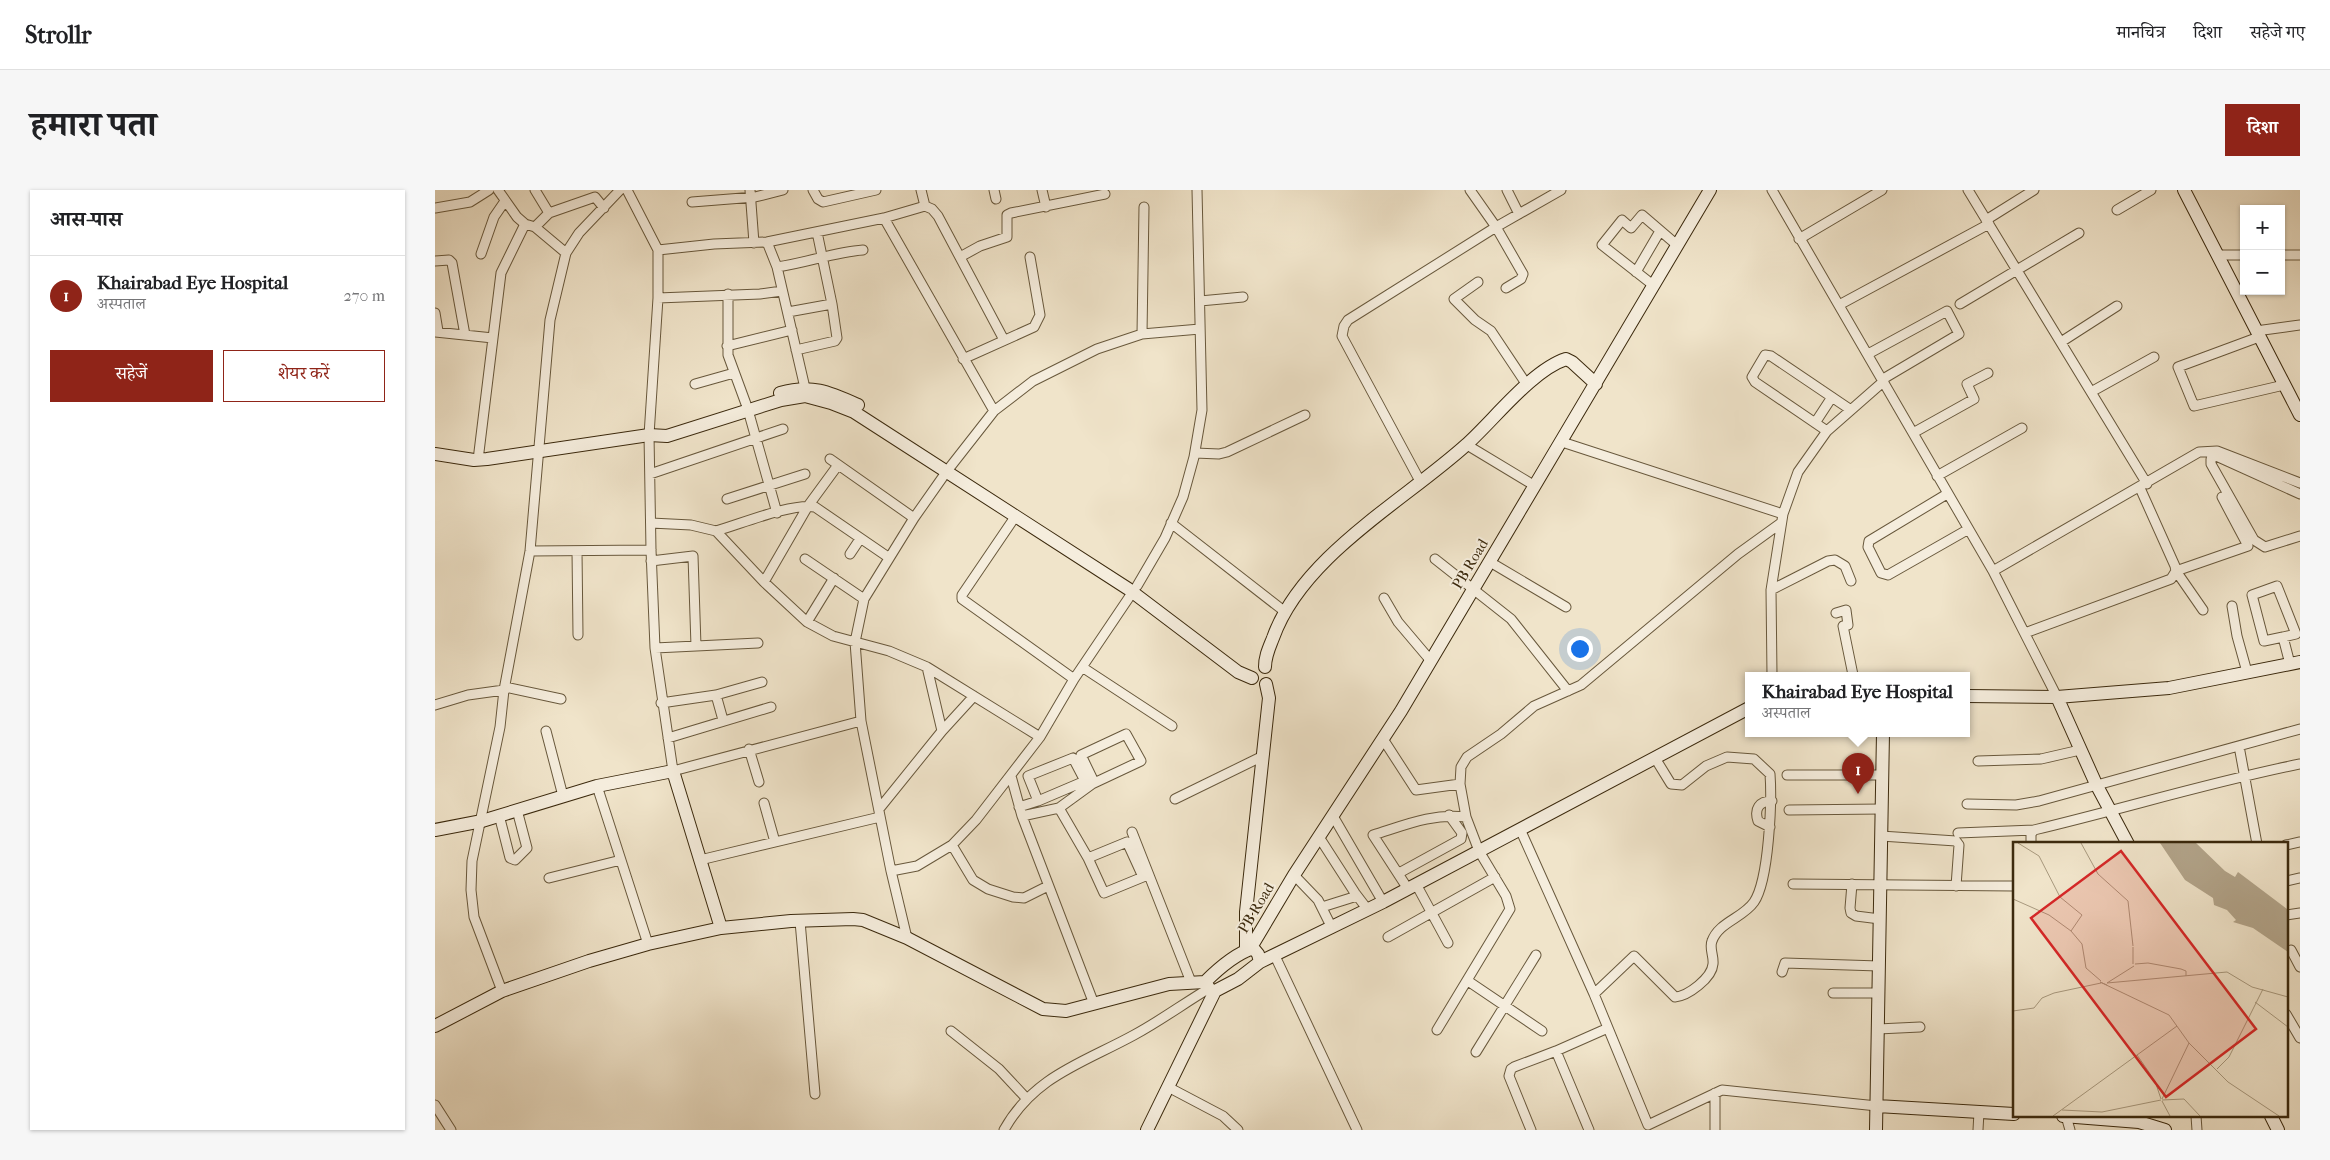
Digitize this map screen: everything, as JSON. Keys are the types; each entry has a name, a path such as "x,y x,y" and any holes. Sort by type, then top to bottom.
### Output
{"street":[{"path":"435,208 470,202 489,190"},
{"path":"498,190 525,224 535,228 566,253"},
{"path":"535,190 549,213"},
{"path":"502,991 474,917 471,890 472,861 482,821 500,728 504,688 530,551 549,320 566,253 579,233 620,190"},
{"path":"627,190 658,250 658,298 649,435 651,561 655,648 661,703 669,738 673,771 721,928"},
{"path":"692,202 783,190"},
{"path":"813,190 818,199 823,202 876,190"},
{"path":"921,190 925,206"},
{"path":"1042,190 1046,206"},
{"path":"891,872 917,866 953,845 1011,776 1040,737 1074,679 1134,589 1171,524 1183,497 1195,453 1202,410 1197,190"},
{"path":"1470,190 1496,227 1523,274 1521,278 1506,288"},
{"path":"1507,190 1519,214"},
{"path":"1421,483 1342,336 1344,326 1348,320 1496,227 1561,190"},
{"name":"PB Road","path":"1248,950 1431,661 1710,190"},
{"path":"1772,190 1799,239 1884,380 1967,530 1993,571 2057,697 2096,784 2127,842"},
{"path":"1799,239 1881,190"},
{"path":"1968,190 2091,392 2144,486 2176,571 2203,610"},
{"path":"1839,305 1987,222 2034,190"},
{"path":"2117,210 2151,190"},
{"path":"2184,190 2300,415"},
{"path":"750,194 754,243"},
{"path":"960,257 981,246 1007,237 1007,215 1011,213 1105,194"},
{"path":"535,228 549,213 595,197 604,208"},
{"path":"481,254 493,217 505,201"},
{"path":"658,250 714,244 767,242 884,218 925,206 933,209 938,216 1004,340"},
{"path":"1142,334 1145,207"},
{"path":"1653,285 1602,245 1622,220 1631,228 1642,215 1677,245"},
{"path":"884,218 994,411"},
{"path":"478,460 501,273 525,224"},
{"path":"1636,272 1661,231"},
{"path":"796,350 835,341 837,338 824,259 817,232"},
{"path":"1960,304 2079,233"},
{"path":"767,242 777,267 805,388"},
{"path":"777,267 824,259 850,251 863,250"},
{"path":"2217,255 2240,255"},
{"path":"2285,255 2300,255"},
{"path":"963,359 1034,327 1038,321 1040,315 1030,257"},
{"path":"435,261 449,260 452,263 465,335"},
{"path":"1478,282 1454,299 1475,320 1491,331 1527,386"},
{"path":"658,298 760,294 783,291"},
{"path":"728,294 727,346 734,373 747,407 777,513"},
{"path":"1200,302 1243,297"},
{"path":"788,312 832,304"},
{"path":"2061,342 2117,306"},
{"path":"1772,672 1771,590 1783,514 1798,472 1827,431 1884,380 1959,334 1947,311 1868,354"},
{"path":"435,313 437,332 493,338"},
{"path":"2284,385 2194,406 2177,367 2258,334 2300,325"},
{"path":"907,938 891,872 861,721 855,642 864,599 888,557 949,467 994,411 1033,380 1097,349 1142,334 1200,329"},
{"path":"727,346 792,330"},
{"path":"1827,431 1752,379 1765,355 1771,356 1851,410"},
{"path":"2091,392 2153,357"},
{"path":"1257,671 1265,657 1284,611 1302,588 1346,541 1383,510 1421,483 1467,444 1527,386 1552,366 1567,359 1596,384"},
{"path":"695,384 734,373"},
{"path":"1913,433 1973,399 1967,384 1988,373"},
{"path":"435,454 478,460 539,453 649,435 667,436 798,388 805,388 838,401 949,467 1134,589 1238,672 1269,670 1271,676 1266,684 1269,698 1245,912 1248,950"},
{"path":"747,407 805,396 838,401"},
{"path":"1815,423 1832,397"},
{"path":"1195,453 1219,454 1227,452 1305,415"},
{"path":"1937,476 2022,428"},
{"path":"650,474 783,429"},
{"path":"1562,442 1783,514"},
{"path":"1467,444 1535,486"},
{"path":"1993,571 2144,486 2199,452 2217,451 2274,478 2300,494"},
{"path":"2025,633 2171,579 2176,571 2248,546 2199,452"},
{"path":"2300,484 2274,478 2216,456 2211,459 2211,464 2253,540 2265,547 2300,536"},
{"path":"830,459 914,518"},
{"path":"764,582 808,506 838,465"},
{"path":"949,467 1015,517 1134,589"},
{"path":"727,499 768,484 805,474"},
{"path":"1947,494 1869,541 1868,548 1881,573 1888,575 1967,530"},
{"path":"651,522 691,525 716,531 799,506 815,507 888,557"},
{"path":"1015,517 962,595 962,600 1074,679"},
{"path":"1171,524 1284,611"},
{"path":"1437,1030 1510,909 1506,896 1479,851 1466,817 1460,784 1461,767 1467,757 1501,734 1534,706 1581,685 1738,554 1781,524"},
{"path":"716,531 764,582 807,622 833,636 889,651 927,667 1040,737"},
{"path":"850,554 860,539"},
{"path":"577,550 578,635"},
{"path":"530,551 651,550"},
{"path":"651,561 693,556 696,646"},
{"path":"805,559 864,599"},
{"path":"1435,559 1511,620 1568,691"},
{"path":"1771,590 1827,561 1835,560 1845,566 1851,581"},
{"path":"1490,562 1567,607"},
{"path":"807,622 834,578"},
{"path":"2277,586 2295,634 2283,637 2264,641 2252,596 2277,586"},
{"path":"1384,598 1398,622 1431,661"},
{"path":"2232,606 2237,636 2247,672"},
{"path":"1837,613 1846,610 1848,625 1843,626 1852,672"},
{"path":"1970,696 2057,697 2169,688 2295,663 2283,637"},
{"path":"655,648 758,642"},
{"path":"927,667 942,731"},
{"path":"1082,667 1172,726"},
{"path":"661,703 716,695 763,682"},
{"path":"435,705 468,695 504,688 561,699"},
{"path":"716,695 723,720"},
{"path":"700,860 775,842 880,813 942,731 974,696"},
{"path":"669,738 723,720 771,707"},
{"path":"435,1026 502,991 589,961 648,944 721,928 800,921 863,920 907,938 1043,1009 1066,1012 1169,984 1191,982 1209,987 1243,975 1260,962 1368,910 1655,758 1682,746 1745,710"},
{"path":"435,830 482,821 597,786 673,771 861,721"},
{"path":"1967,804 2016,805 2039,801 2300,729"},
{"path":"546,731 563,796"},
{"path":"1021,811 1059,808 1094,782 1141,761 1126,734 1081,755 1094,782"},
{"path":"1876,1130 1883,737"},
{"path":"1383,739 1417,790 1460,784"},
{"path":"2239,746 2257,842"},
{"path":"749,750 759,782"},
{"path":"1978,761 2041,759 2080,750"},
{"path":"1175,799 1263,756"},
{"path":"1594,994 1634,956 1675,997 1683,996 1712,969 1714,962 1712,942 1720,929 1745,912 1755,901 1760,886 1770,827 1772,801 1770,774 1754,758 1727,757 1706,766 1682,785 1675,786 1671,784 1655,758"},
{"path":"1021,811 1038,801 1085,782 1073,758 1028,776 1038,801"},
{"path":"1958,833 2034,830 2111,812 2244,775 2300,764"},
{"path":"1787,775 1882,774"},
{"path":"1011,776 1021,811 1048,886 1094,1004"},
{"path":"597,786 648,944"},
{"path":"1770,827 1758,821 1756,810 1758,805 1766,801 1772,801"},
{"path":"765,803 775,842"},
{"path":"1059,808 1088,858 1104,893 1143,877 1127,842 1088,858"},
{"path":"1789,810 1882,809"},
{"path":"499,816 511,858 515,860 527,848 517,810"},
{"path":"1399,873 1461,839 1462,833 1449,815"},
{"path":"1333,816 1383,902"},
{"path":"1448,943 1431,912 1412,886 1399,873 1373,835 1434,816 1466,817"},
{"path":"1521,829 1594,994 1648,1127 1722,1090 1877,1106 2013,1114"},
{"path":"2031,842 2031,834 2034,830"},
{"path":"1132,832 1191,982"},
{"path":"1881,836 1956,841 1959,845 1956,886"},
{"path":"1319,837 1368,910"},
{"path":"2287,846 2300,842"},
{"path":"953,845 973,880 988,889 1013,897 1024,898 1048,886"},
{"path":"549,878 621,860"},
{"path":"1294,875 1308,887 1322,907 1332,928"},
{"path":"1388,937 1495,877"},
{"path":"2287,881 2300,878"},
{"path":"1793,884 2013,886"},
{"path":"1852,884 1851,913 1856,916 1880,919"},
{"path":"1322,907 1357,896"},
{"path":"2287,915 2300,913"},
{"path":"800,921 815,1094"},
{"path":"1004,1130 1019,1106 1056,1074 1140,1032 1209,987 1248,950 1256,950 1260,962"},
{"path":"2292,950 2300,967"},
{"path":"1476,1052 1536,955"},
{"path":"1275,956 1357,1130"},
{"path":"1782,972 1785,963 1879,966"},
{"path":"1468,981 1542,1031"},
{"path":"1147,1130 1168,1087 1209,987"},
{"path":"1833,993 1879,993"},
{"path":"2287,1016 2300,1038"},
{"path":"1878,1029 1921,1027"},
{"path":"1531,1130 1509,1076 1510,1072 1514,1067 1608,1028"},
{"path":"951,1031 999,1069 1027,1099"},
{"path":"1556,1051 1589,1130"},
{"path":"1168,1087 1223,1116 1238,1130"},
{"path":"1715,1094 1715,1130"},
{"path":"435,1105 451,1130"},
{"path":"1978,1130 1979,1112"},
{"path":"2065,1118 2070,1130"},
{"path":"2089,1118 2139,1122 2165,1130"},
{"path":"2272,1118 2279,1130"}],"place":[{"name":"Khairabad Eye Hospital","path":"1858,794"}]}
